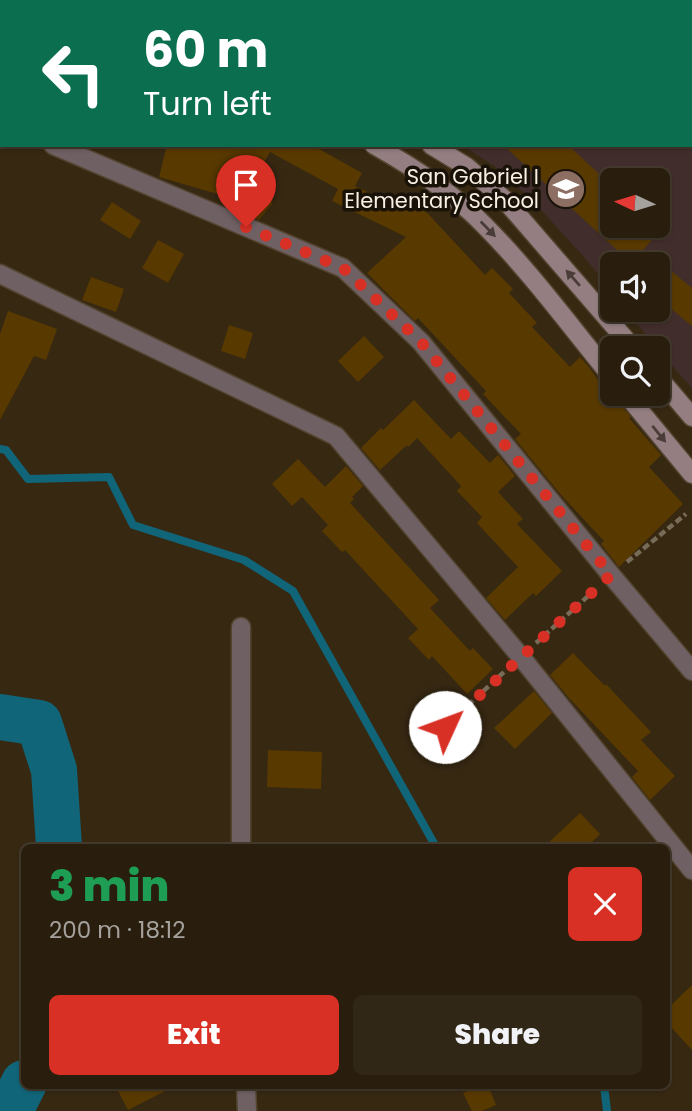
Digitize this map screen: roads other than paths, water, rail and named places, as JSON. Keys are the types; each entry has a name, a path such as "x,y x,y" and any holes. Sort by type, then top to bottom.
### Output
{"main road":[{"path":"378,147 447,192 482,222 600,362"},
{"path":"434,147 467,167 504,198 623,336"},
{"path":"670,391 692,417"},
{"path":"636,406 692,474"}],"street":[{"path":"58,147 343,268 421,342 692,671"},
{"path":"0,274 336,436 521,657 692,870"},
{"path":"241,627 242,844"},
{"path":"246,1089 247,1111"}],"waterway":[{"path":"0,449 6,450 28,479 109,477 133,525 244,560 293,591 434,844"},
{"path":"0,717 39,723 54,770 59,844"},
{"path":"10,1111 21,1089"},
{"path":"604,1089 607,1111"}],"place":[{"name":"San Gabriel I Elementary School","path":"566,189"}]}
